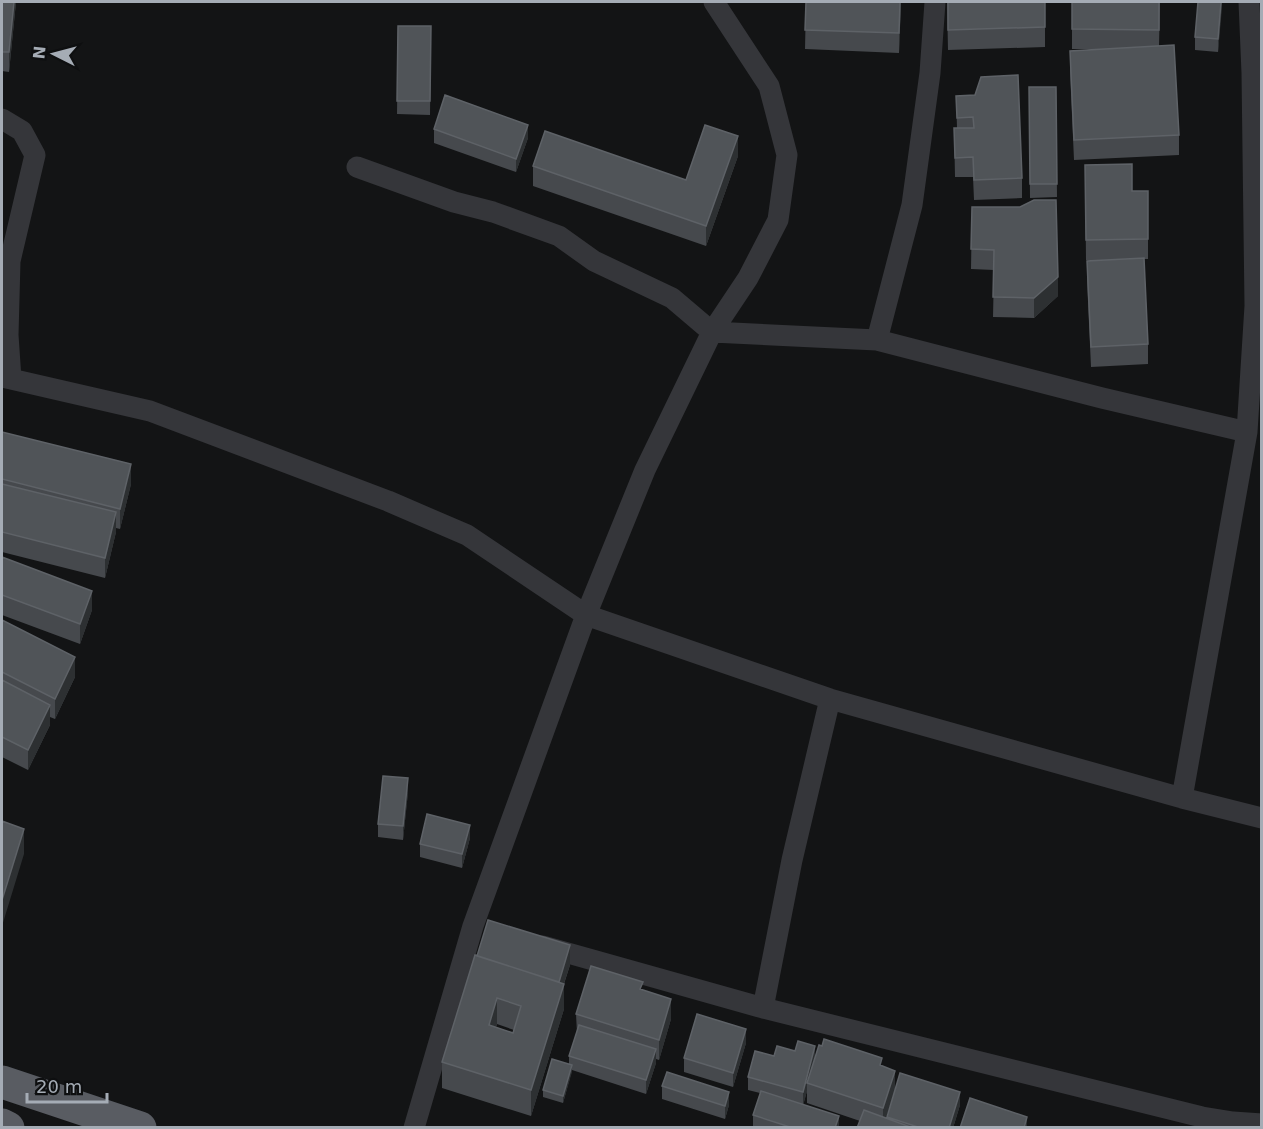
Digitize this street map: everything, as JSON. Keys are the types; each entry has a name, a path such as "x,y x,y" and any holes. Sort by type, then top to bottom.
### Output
{"highway":[{"path":"2,1082 140,1128"},
{"path":"2,1125 8,1128"}],"street":[{"path":"414,1128 473,926 586,615 645,470 712,332 748,278 778,220 788,155 770,86 714,2"},
{"path":"877,340 912,205 930,73 935,2"},
{"path":"1182,798 1247,432 1255,306 1249,2"},
{"path":"2,119 22,131 35,155 10,261 6,378 150,411 388,501 467,535 586,615 830,699 1182,798 1262,818"},
{"path":"357,167 559,236 594,261 672,298 712,332 877,340 1102,398 1247,432"},
{"path":"763,1008 792,861 830,699"},
{"path":"473,926 495,933"},
{"path":"528,942 763,1008 1202,1117 1262,1124"}],"building":[{"path":"2,2 14,2 9,52 2,52"},
{"path":"806,2 900,2 899,33 805,30"},
{"path":"948,2 1045,2 1045,27 948,30"},
{"path":"1072,2 1159,2 1159,30 1072,29"},
{"path":"1198,2 1221,2 1218,39 1195,37"},
{"path":"398,26 431,26 430,101 397,101"},
{"path":"1174,45 1179,135 1074,140 1070,51"},
{"path":"1018,75 1022,178 974,180 973,157 955,158 954,128 974,128 973,117 957,118 956,96 975,95 981,77"},
{"path":"1029,87 1056,87 1057,184 1030,184"},
{"path":"445,95 528,125 516,159 434,129"},
{"path":"705,125 738,136 706,226 533,166 545,131 686,180"},
{"path":"1132,164 1132,191 1148,191 1148,239 1086,240 1085,165"},
{"path":"1034,200 1056,200 1058,277 1034,298 993,297 994,250 971,249 972,207 1020,207"},
{"path":"1144,258 1148,344 1091,347 1087,261"},
{"path":"2,432 131,464 120,509 2,479"},
{"path":"2,484 116,512 105,558 2,532"},
{"path":"2,557 92,591 80,624 2,595"},
{"path":"2,620 75,657 55,699 2,672"},
{"path":"2,680 50,705 28,750 2,737"},
{"path":"383,776 408,778 403,826 378,824"},
{"path":"427,814 470,825 462,854 420,844"},
{"path":"2,821 24,829 2,900"},
{"path":"488,920 570,945 559,982 477,956"},
{"path":"475,955 564,984 531,1090 442,1062","holes":["497,998 521,1006 513,1033 489,1025"]},
{"path":"591,966 643,982 640,989 671,999 659,1040 576,1014"},
{"path":"697,1014 746,1029 733,1073 684,1058"},
{"path":"579,1025 656,1049 646,1080 569,1056"},
{"path":"824,1039 882,1058 880,1065 895,1071 883,1108 807,1083 819,1045 822,1046"},
{"path":"798,1041 815,1046 803,1092 748,1077 755,1051 774,1056 777,1046 795,1051"},
{"path":"552,1059 572,1065 563,1096 543,1090"},
{"path":"667,1072 729,1092 725,1106 662,1086"},
{"path":"900,1073 960,1092 949,1128 921,1128 887,1117"},
{"path":"761,1091 839,1116 835,1128 793,1128 753,1115"},
{"path":"970,1098 1027,1117 1024,1128 960,1128"},
{"path":"864,1110 913,1128 857,1128"}]}
